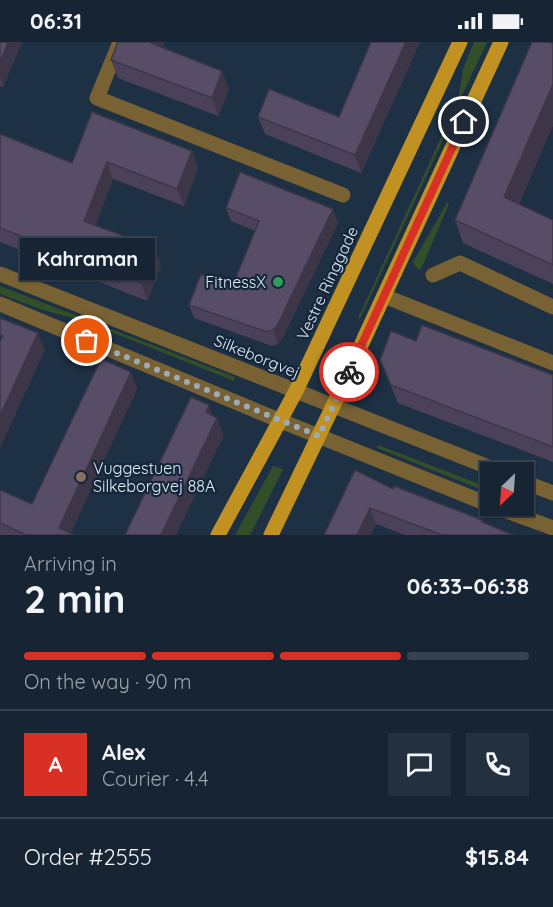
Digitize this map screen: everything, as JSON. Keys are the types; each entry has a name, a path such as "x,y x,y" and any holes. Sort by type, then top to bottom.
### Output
{"main road":[{"name":"Vestre Ringgade","path":"218,535 296,391 460,42"},
{"path":"271,535 501,42"}],"street":[{"path":"120,42 97,98 343,195"},
{"path":"433,275 460,263 553,308"},
{"name":"Silkeborgvej","path":"0,274 480,464"},
{"path":"384,296 553,363"},
{"path":"0,304 480,500"},
{"path":"534,486 553,493"},
{"path":"521,516 553,528"}],"green space":[{"path":"474,42 487,42 457,106 463,69"},
{"path":"450,118 452,119 450,125 360,319 358,318"},
{"path":"447,203 449,204 421,269 418,269 413,262"},
{"path":"0,286 235,377 234,381 84,321 43,310 0,294"},
{"path":"378,445 480,484 480,489 377,448"},
{"path":"273,466 283,469 250,535 235,535"}],"building":[{"path":"0,42 8,42 0,63"},
{"path":"118,42 152,42 222,71 212,98 111,60"},
{"path":"371,42 406,42 355,155 258,117 269,89 339,117"},
{"path":"532,42 553,44 553,84 504,197 553,220 553,265 455,220"},
{"path":"92,112 192,151 177,189 107,162 84,221 155,248 141,283 0,228 0,134 72,163"},
{"path":"240,172 333,209 277,326 267,332 189,305 201,274 232,287 259,221 226,208"},
{"path":"0,318 38,333 0,416 0,342 3,336 0,335"},
{"path":"422,325 553,375 553,447 391,385 380,360 391,331 416,341"},
{"path":"101,359 131,372 59,528 74,535 26,535 0,523 0,490 32,504"},
{"path":"191,397 209,405 206,412 217,418 161,535 125,535"},
{"path":"355,470 393,489 394,486 482,520 482,522 513,535 442,535 370,508 357,535 324,535"}],"way so far":[{"path":"87,341 319,436 349,372"}],"place":[{"name":"FitnessX","path":"278,282"},
{"name":"Kahraman","path":"87,341"},
{"name":"Vuggestuen Silkeborgvej 88A","path":"81,477"}],"route":[{"path":"349,372 464,122"}]}
